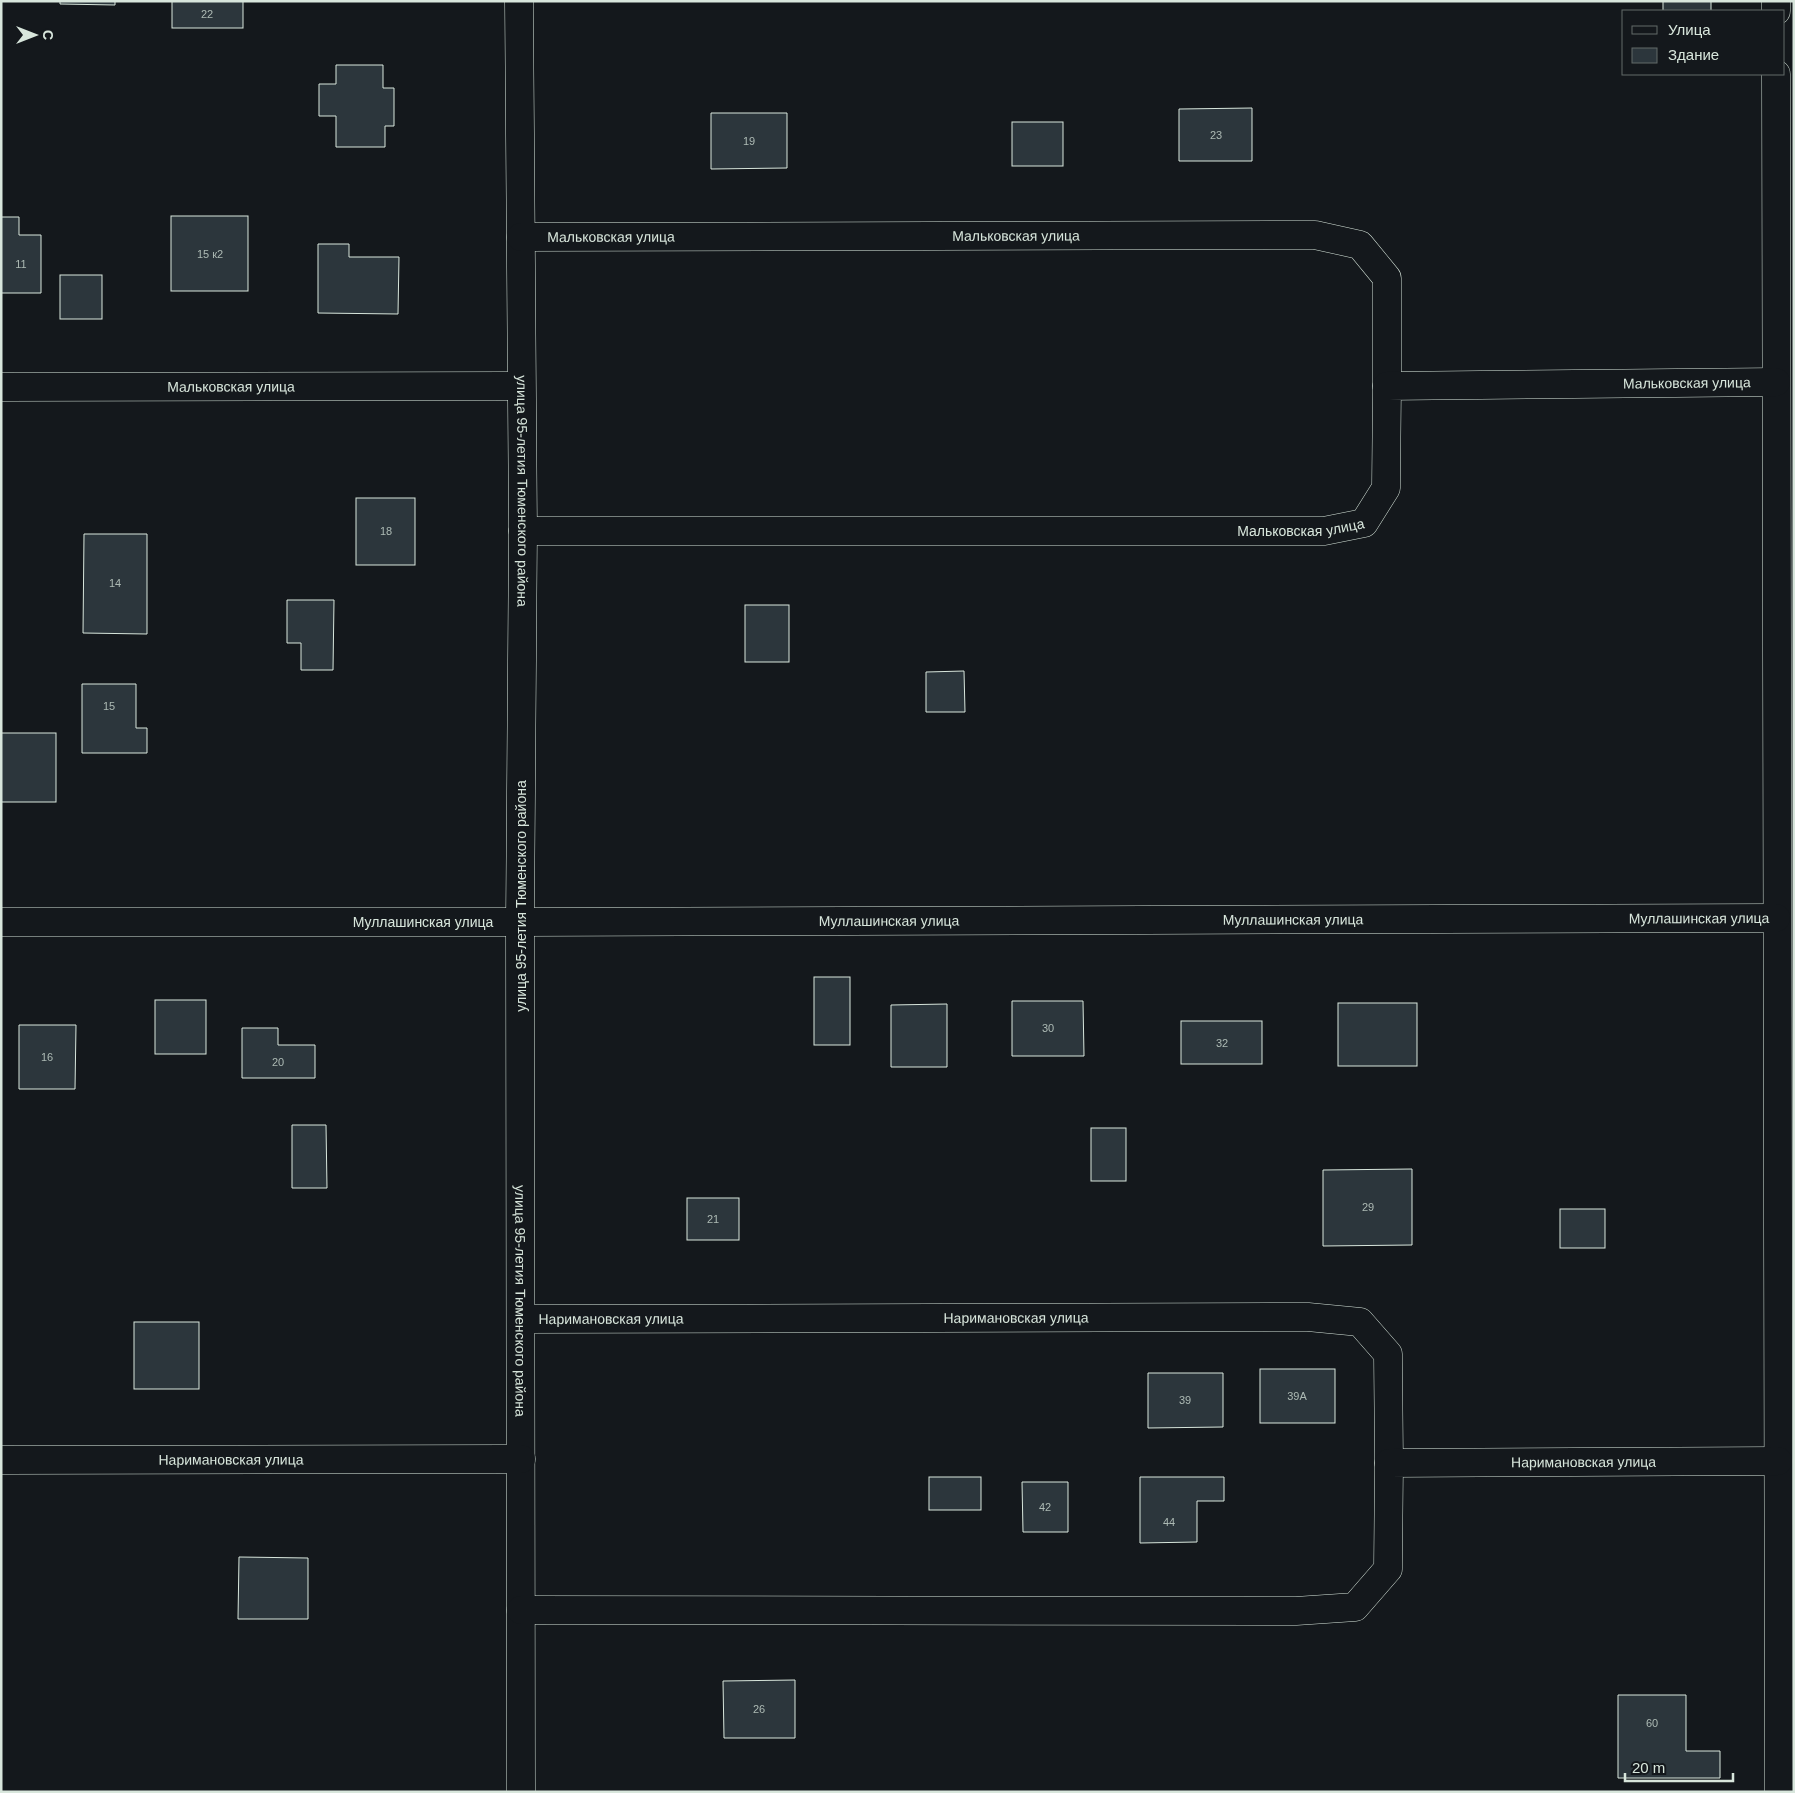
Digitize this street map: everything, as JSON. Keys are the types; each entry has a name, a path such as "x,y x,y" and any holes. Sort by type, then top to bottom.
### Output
{"street":[{"name":"улица 95-летия Тюменского района","path":"519,1 523,531 520,922 520,1792"},
{"path":"1776,75 1779,1792"},
{"name":"Мальковская улица","path":"521,237 1315,235 1360,245 1387,278 1386,488 1364,523 1324,531 523,531"},
{"name":"Мальковская улица","path":"1387,386 1776,382"},
{"name":"Мальковская улица","path":"1,387 521,386"},
{"name":"Муллашинская улица","path":"1,922 1776,918"},
{"name":"Наримановская улица","path":"521,1319 1308,1317 1360,1322 1388,1354 1389,1463 1388,1569 1356,1607 1296,1611 521,1610"},
{"name":"Наримановская улица","path":"1,1460 521,1458"},
{"name":"Наримановская улица","path":"1389,1463 1778,1461"}],"building":[{"path":"60,1 115,1 115,5 60,4"},
{"path":"172,1 243,1 243,28 172,28"},
{"path":"1663,1 1711,1 1711,10 1663,10"},
{"path":"336,65 383,65 383,88 394,88 394,126 385,126 385,147 336,147 336,116 319,116 319,84 336,84"},
{"path":"1252,108 1252,161 1179,161 1179,109"},
{"path":"711,113 787,113 787,168 711,169"},
{"path":"1012,122 1063,122 1063,166 1012,166"},
{"path":"171,216 248,216 248,291 171,291"},
{"path":"1,217 19,217 19,235 41,235 41,293 1,293"},
{"path":"318,244 349,244 349,257 399,257 398,314 318,313"},
{"path":"60,275 102,275 102,319 60,319"},
{"path":"356,498 415,498 415,565 356,565"},
{"path":"84,534 147,534 147,634 83,633"},
{"path":"287,600 334,600 333,670 301,670 301,643 287,643"},
{"path":"745,605 789,605 789,662 745,662"},
{"path":"964,671 965,712 926,712 926,672"},
{"path":"82,684 136,684 136,728 147,728 147,753 82,753"},
{"path":"1,733 56,733 56,802 1,802"},
{"path":"814,977 850,977 850,1045 814,1045"},
{"path":"155,1000 206,1000 206,1054 155,1054"},
{"path":"1012,1001 1083,1001 1084,1056 1012,1056"},
{"path":"1338,1003 1417,1003 1417,1066 1338,1066"},
{"path":"947,1004 947,1067 891,1067 891,1005"},
{"path":"1181,1021 1262,1021 1262,1064 1181,1064"},
{"path":"19,1025 76,1025 75,1089 19,1089"},
{"path":"242,1028 278,1028 278,1045 315,1045 315,1078 242,1078"},
{"path":"292,1125 326,1125 327,1188 292,1188"},
{"path":"1091,1128 1126,1128 1126,1181 1091,1181"},
{"path":"1412,1169 1412,1245 1323,1246 1323,1170"},
{"path":"687,1198 739,1198 739,1240 687,1240"},
{"path":"1560,1209 1605,1209 1605,1248 1560,1248"},
{"path":"134,1322 199,1322 199,1389 134,1389"},
{"path":"1260,1369 1335,1369 1335,1423 1260,1423"},
{"path":"1148,1373 1223,1373 1223,1427 1148,1428"},
{"path":"929,1477 981,1477 981,1510 929,1510"},
{"path":"1140,1477 1224,1477 1224,1501 1197,1501 1197,1542 1140,1543"},
{"path":"1022,1482 1068,1482 1068,1532 1023,1532"},
{"path":"239,1557 308,1558 308,1619 238,1619"},
{"path":"795,1680 795,1738 724,1738 723,1681"},
{"path":"1618,1695 1686,1695 1686,1751 1720,1751 1720,1778 1618,1778"}]}
